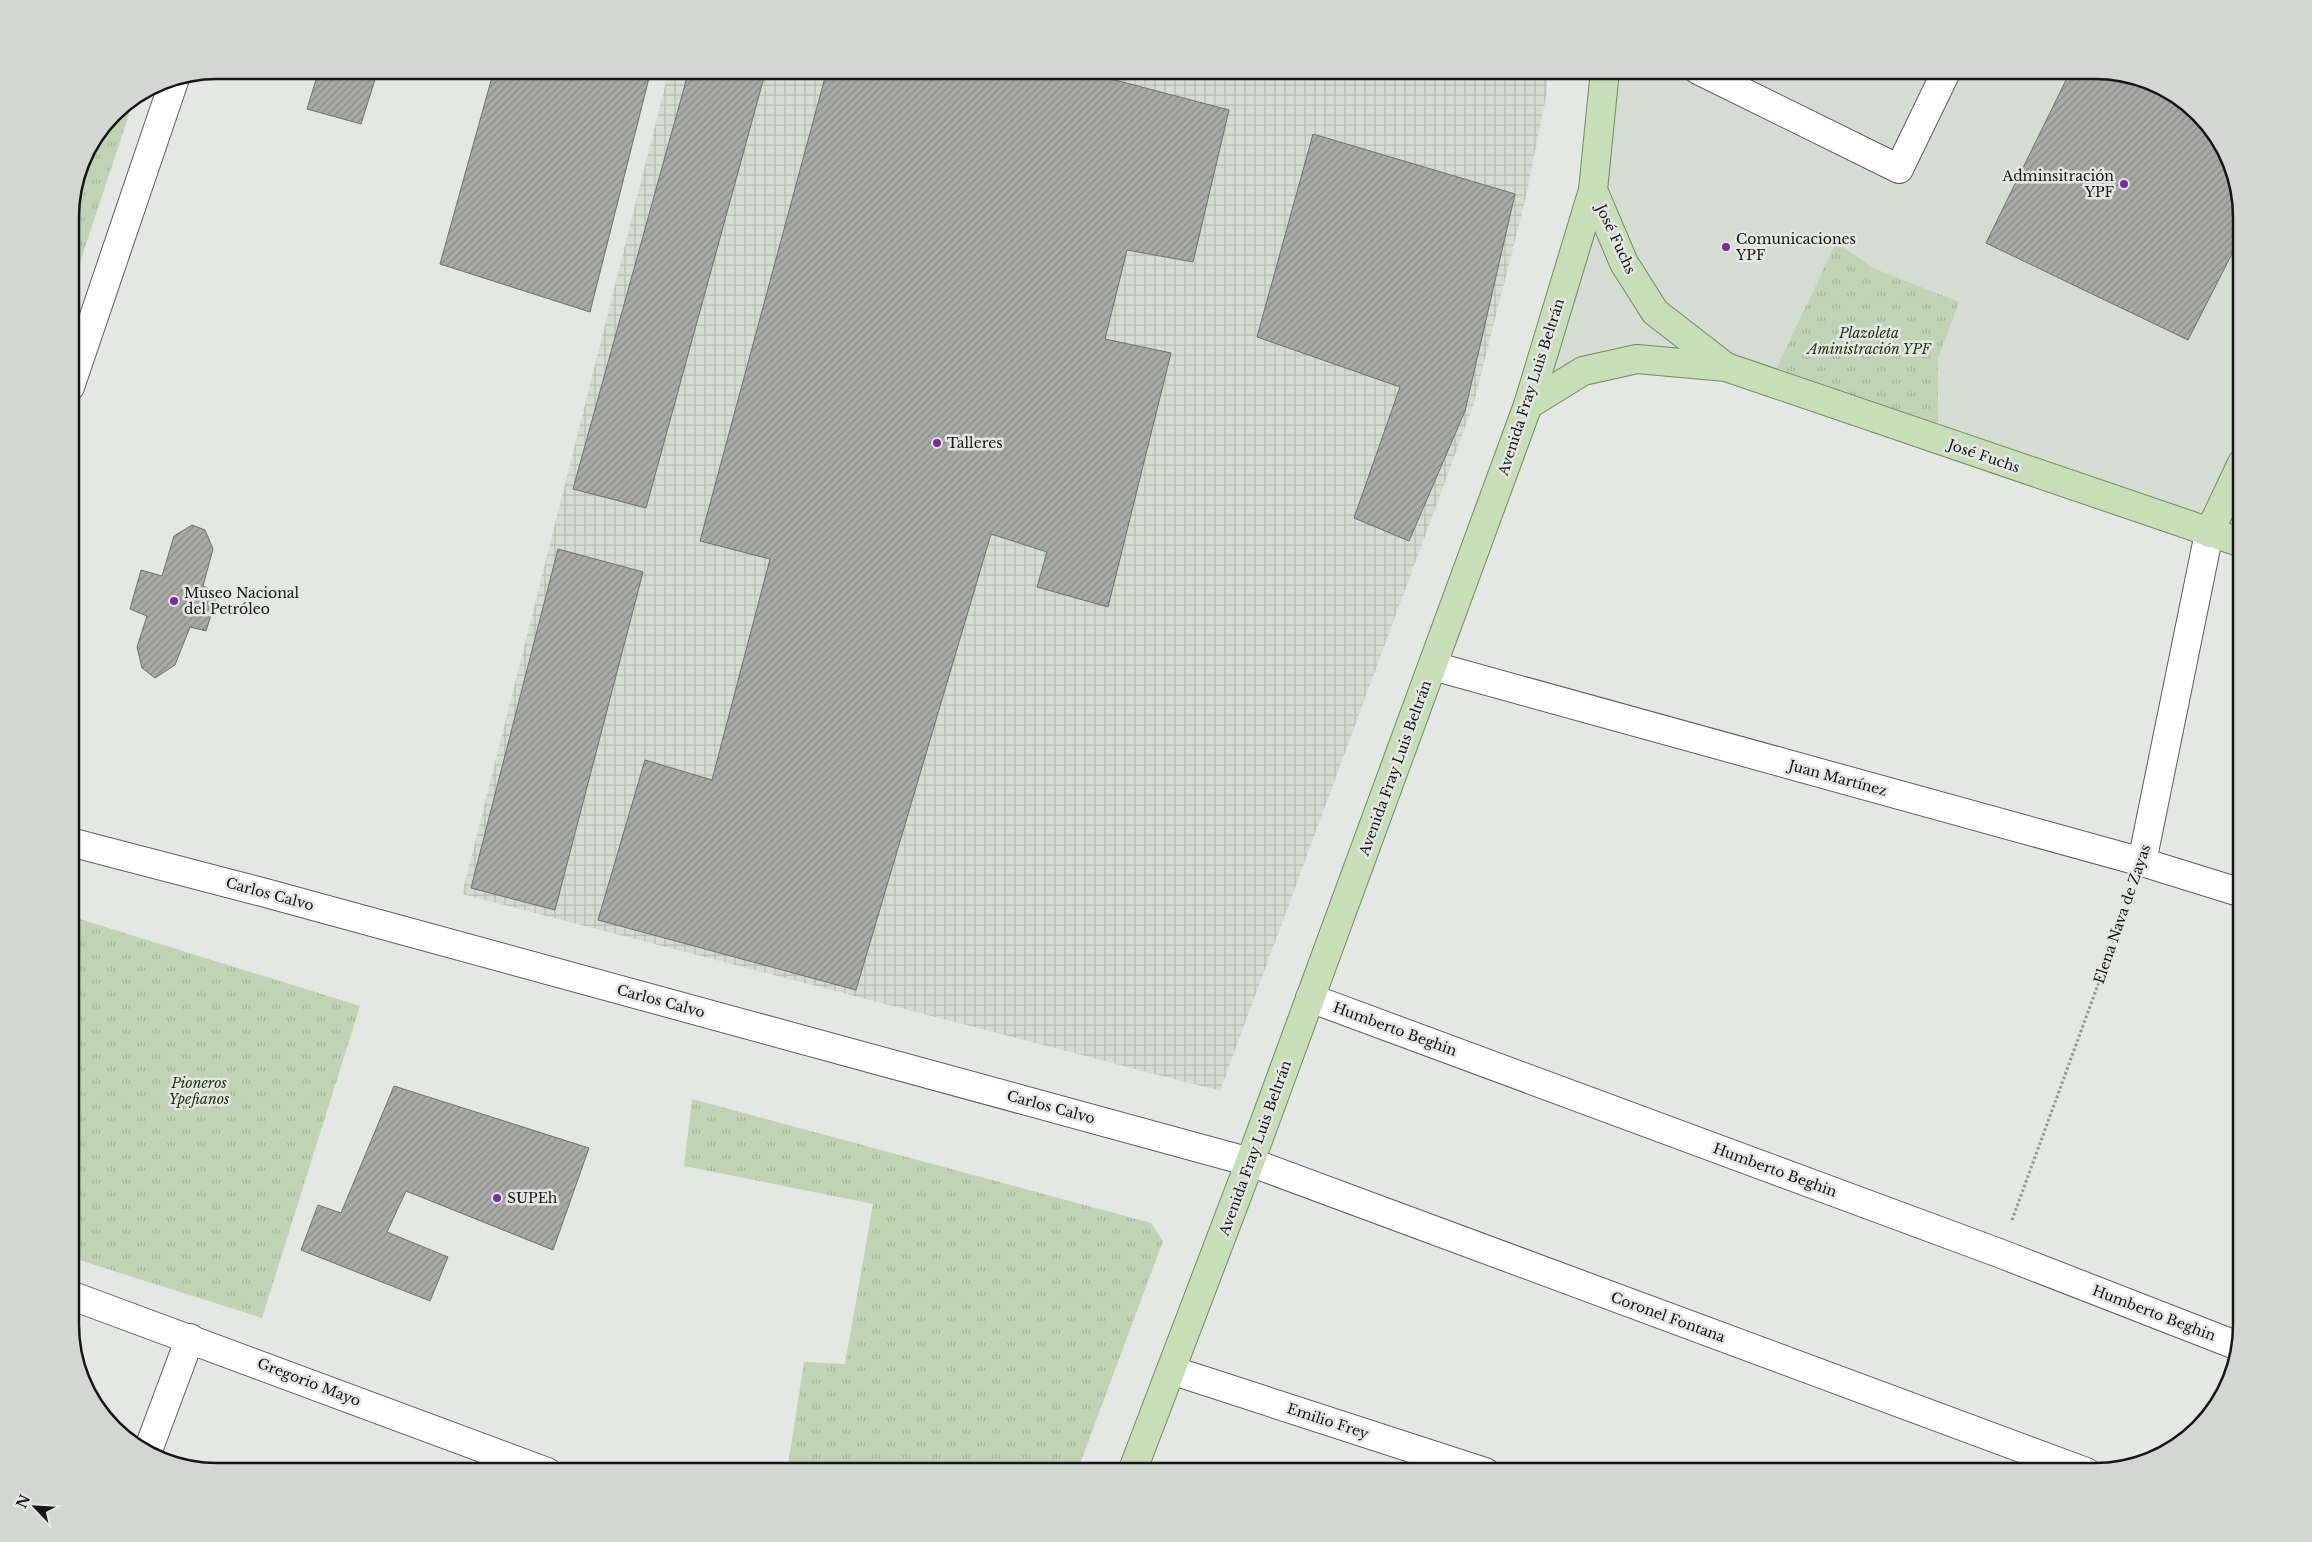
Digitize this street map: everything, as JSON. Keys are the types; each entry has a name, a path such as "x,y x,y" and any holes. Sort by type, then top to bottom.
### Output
{"main road":[{"name":"Avenida Fray Luis Beltrán","path":"1134,1463 1250,1162 1528,405 1593,190 1604,79"},
{"name":"José Fuchs","path":"1593,190 1624,263 1656,312 1726,367"},
{"name":"José Fuchs","path":"1528,405 1583,371 1637,359 1726,367 2233,540"},
{"path":"2210,533 2233,483"}],"street":[{"path":"1716,79 1900,169 1943,79"},
{"path":"79,361 172,86"},
{"name":"Elena Nava de Zayas","path":"2142,862 2210,533"},
{"name":"Juan Martínez","path":"1433,666 2142,862 2233,890"},
{"name":"Carlos Calvo","path":"79,844 262,892 1250,1162"},
{"name":"Humberto Beghin","path":"1310,998 1999,1253 2232,1344"},
{"name":"Coronel Fontana","path":"1250,1162 2062,1463"},
{"name":"Gregorio Mayo","path":"79,1298 523,1463"},
{"path":"150,1446 190,1338"},
{"name":"Emilio Frey","path":"1171,1370 1457,1463"}],"path":[{"name":"Elena Nava de Zayas","path":"1999,1253 2142,862"}],"shaded area":[{"path":"667,79 1547,79 1547,92 1526,197 1473,406 1220,1091 462,894"},
{"path":"1604,79 2095,79 2131,83 2156,93 2186,113 2210,140 2229,181 2232,199 2233,482 2209,533 1726,367 1637,359 1528,405 1593,190"}],"green space":[{"path":"131,109 79,266 79,208 83,181 97,148 113,126"},
{"name":"Plazoleta Aministración YPF","path":"1836,243 1875,269 1959,302 1938,358 1938,422 1902,439 1777,367"},
{"name":"Pioneros Ypefianos","path":"79,919 360,1006 262,1318 79,1260"},
{"path":"692,1099 1151,1223 1163,1241 1080,1463 788,1463 804,1362 845,1364 873,1204 684,1166"}],"building":[{"path":"316,79 375,79 361,124 307,109"},
{"path":"491,79 649,79 590,312 440,264"},
{"path":"687,79 764,79 646,508 573,489"},
{"name":"Talleres","path":"825,79 1111,79 1229,110 1193,262 1127,250 1105,339 1171,353 1108,607 1037,587 1047,552 991,534 856,990 598,920 645,760 712,780 770,559 700,541"},
{"name":"Adminsitración YPF","path":"2067,79 2113,80 2131,83 2148,89 2172,102 2199,126 2210,140 2229,181 2232,199 2233,252 2188,340 1986,243"},
{"path":"1313,134 1515,194 1465,411 1409,541 1354,518 1400,387 1257,337"},
{"name":"Museo Nacional del Petróleo","path":"192,525 205,530 213,549 203,586 218,593 206,631 190,627 175,665 155,678 142,668 137,647 147,616 130,609 141,570 162,576 174,536"},
{"path":"558,549 643,572 555,910 471,888"},
{"name":"SUPEh","path":"394,1086 589,1148 553,1250 406,1191 387,1232 448,1257 430,1301 301,1250 318,1205 341,1213"}],"place":[{"name":"Adminsitración YPF","path":"2124,184"},
{"name":"Comunicaciones YPF","path":"1726,247"},
{"name":"Talleres","path":"937,443"},
{"name":"Museo Nacional del Petróleo","path":"174,601"},
{"name":"SUPEh","path":"497,1198"}]}
